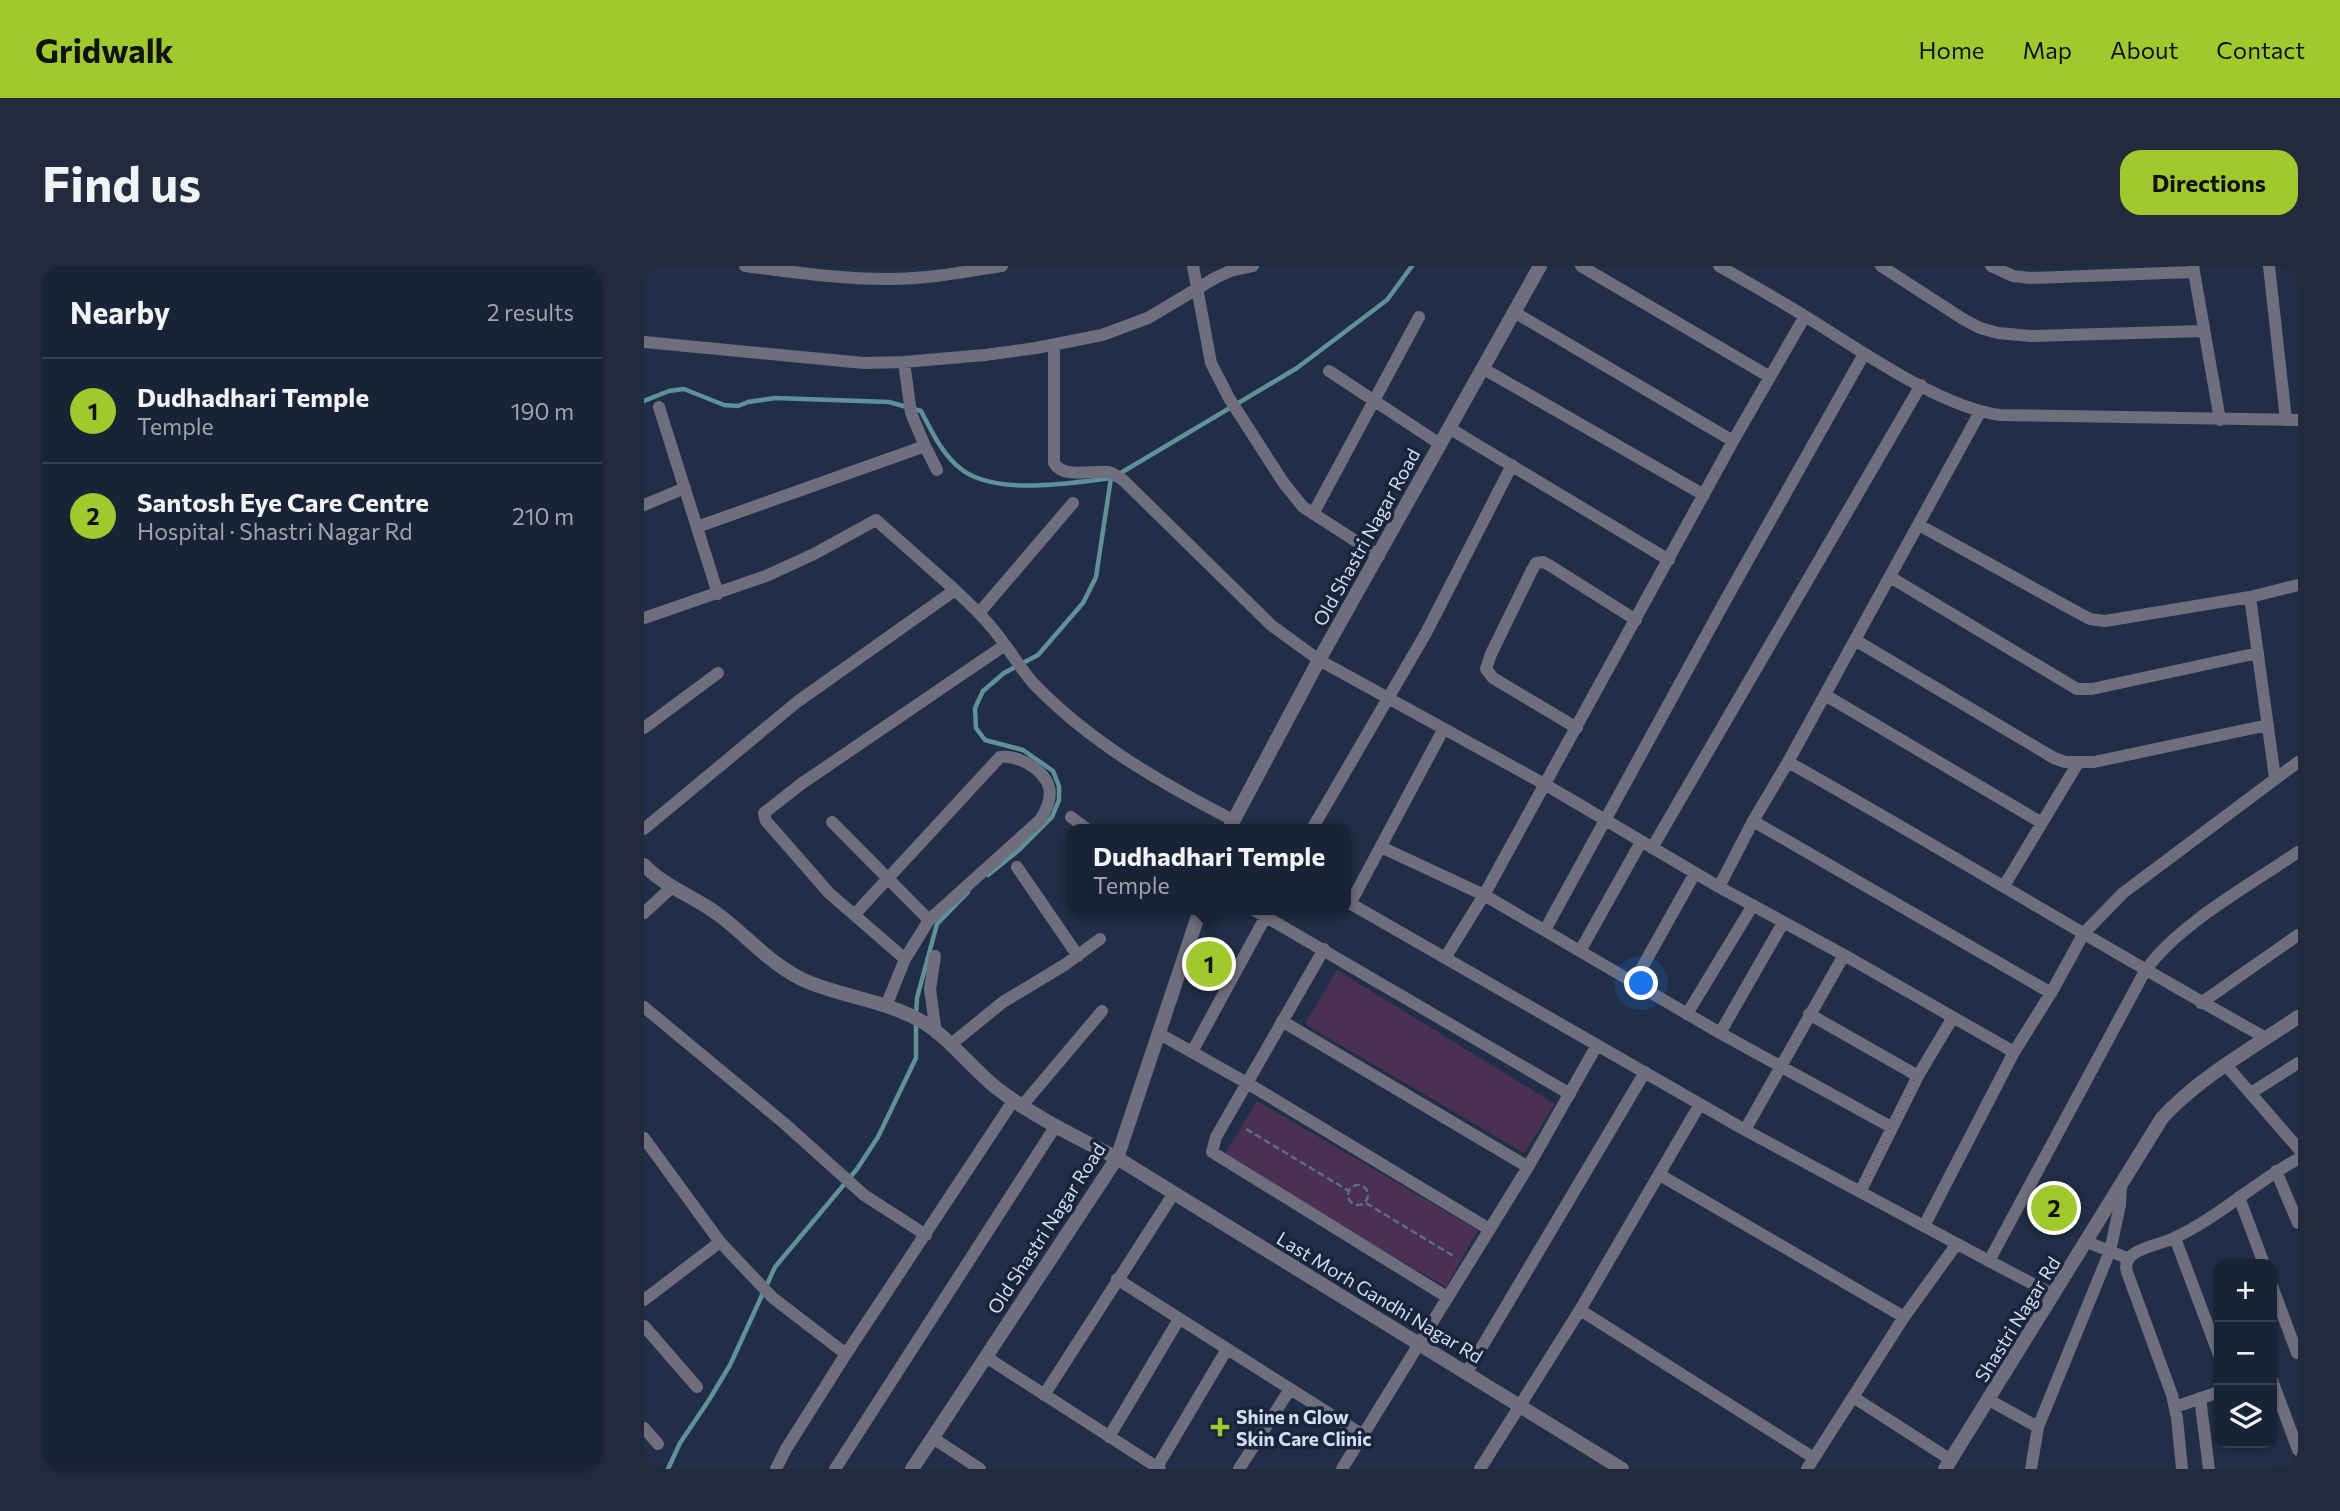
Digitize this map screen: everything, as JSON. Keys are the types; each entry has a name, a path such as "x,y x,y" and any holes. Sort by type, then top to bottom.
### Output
{"street":[{"path":"745,266 818,275 890,279 1002,266"},
{"path":"1193,266 1211,363 1229,398 1293,495 1314,514 1379,556"},
{"path":"644,342 836,361 904,362 985,355 1079,341 1125,327 1171,306 1230,271 1253,266"},
{"name":"Old Shastri Nagar Road","path":"1232,824 1540,266"},
{"path":"1581,266 1770,376"},
{"path":"1719,266 1864,354 1921,385 1980,412 2000,415 2292,420 2269,266"},
{"path":"1881,266 1963,319 1998,333 2031,336 2203,331"},
{"path":"1991,266 2013,276 2030,278 2194,269 2220,420"},
{"path":"1514,313 1733,441"},
{"path":"1445,958 1546,785 1733,441 1805,316"},
{"path":"1314,514 1419,317"},
{"path":"1054,345 1054,463 1061,471 1118,477 1271,625 1320,660 1546,785 1719,887 2014,1052"},
{"path":"1545,930 1864,354"},
{"path":"904,362 910,406 937,470"},
{"path":"1482,368 1704,495"},
{"path":"1329,371 1440,444"},
{"path":"1580,951 1921,385"},
{"path":"659,407 718,594"},
{"path":"1719,887 1980,412"},
{"path":"1449,428 1669,560"},
{"path":"697,527 925,446"},
{"path":"1315,824 1426,633 1512,466"},
{"path":"644,505 685,488"},
{"path":"979,613 1073,503"},
{"path":"644,618 718,594 814,554 876,520 891,530 979,613 1024,673 1071,717 1128,762 1229,824"},
{"path":"1919,525 2090,619 2123,620 2250,597 2298,585"},
{"path":"1577,728 1493,678 1486,669 1532,570 1536,563 1543,562 1636,620"},
{"path":"1890,577 2077,689 2092,690 2258,653"},
{"path":"644,829 796,702 955,590"},
{"path":"2250,597 2275,778"},
{"path":"1855,640 2065,762 2078,763 2268,725"},
{"path":"905,959 816,880 766,821 764,813 801,784 1007,648"},
{"path":"644,728 718,673"},
{"path":"1825,695 2042,822"},
{"path":"1351,898 1443,730"},
{"path":"855,914 1000,757 1020,759 1043,774 1050,791 1047,809 1040,820 929,920 905,959 891,1008"},
{"path":"1788,762 2004,886 2145,971 2266,1038"},
{"path":"1924,1226 2014,1052 2084,933 2123,892 2298,762"},
{"path":"2004,886 2078,763"},
{"path":"1071,817 1080,824"},
{"path":"1753,821 2051,993"},
{"path":"832,822 929,920"},
{"path":"1381,847 1484,895 1779,1067 1891,1127"},
{"path":"1989,1261 2145,971 2157,955 2195,923 2298,852"},
{"name":"Last Morh Gandhi Nagar Rd","path":"644,865 672,887 718,914 793,974 808,982 891,1008 924,1023 1017,1104 1055,1127 1117,1158 1622,1469"},
{"path":"1017,867 1078,956"},
{"path":"1634,982 1695,873"},
{"path":"644,913 672,887"},
{"path":"1351,905 1745,1130 1955,1245 2054,1295"},
{"path":"1688,1014 1753,905"},
{"name":"Old Shastri Nagar Road","path":"912,1469 1117,1158 1198,915"},
{"path":"1192,1052 1259,915"},
{"path":"1264,915 1570,1094"},
{"path":"1720,1033 1783,923"},
{"path":"2201,1003 2298,935"},
{"path":"950,1045 1003,1002 1078,956 1100,939"},
{"path":"1324,949 1216,1136 1212,1152 1447,1297"},
{"path":"1745,1130 1844,955"},
{"path":"934,956 930,998 936,1033"},
{"path":"644,1006 854,1185 879,1205 926,1235"},
{"path":"776,1469 846,1354 1017,1104 1102,1011"},
{"path":"1809,1014 1917,1076"},
{"path":"1860,1192 1917,1076 1953,1017"},
{"name":"Shastri Nagar Rd","path":"1948,1464 2162,1118 2183,1096 2225,1064 2298,1017"},
{"path":"1282,1021 1528,1167"},
{"path":"1158,1032 1489,1229"},
{"path":"1342,1469 1528,1167 1597,1045"},
{"path":"2251,1093 2298,1063"},
{"path":"2225,1064 2298,1147"},
{"path":"1467,1372 1645,1072"},
{"path":"1480,1469 1580,1310 1700,1104"},
{"path":"835,1469 1055,1127"},
{"path":"644,1139 720,1242 754,1279 772,1298 846,1354"},
{"path":"2182,1469 2175,1406 2127,1272 2127,1258 2175,1238 2298,1159"},
{"path":"2276,1171 2298,1222"},
{"path":"1660,1175 1904,1317"},
{"path":"2031,1469 2038,1427 2110,1251 2120,1205 2121,1182"},
{"path":"1044,1395 1174,1193"},
{"path":"2239,1197 2262,1259"},
{"path":"2175,1238 2214,1342"},
{"path":"644,1300 720,1242"},
{"path":"2087,1242 2127,1258"},
{"path":"1580,1310 1810,1463 1904,1317 1955,1245"},
{"path":"1117,1279 1363,1435"},
{"path":"2277,1299 2297,1353"},
{"path":"1109,1437 1180,1319"},
{"path":"644,1326 697,1387"},
{"path":"986,1357 1158,1468 1227,1349"},
{"path":"2274,1385 2298,1450"},
{"path":"1239,1469 1290,1389"},
{"path":"2175,1406 2214,1394"},
{"path":"1853,1397 1948,1464"},
{"path":"2200,1398 2210,1469"},
{"path":"1989,1400 2038,1427"},
{"path":"644,1428 658,1444"},
{"path":"933,1438 980,1469"}],"path":[{"path":"1246,1129 1349,1191"},
{"path":"1358,1185 1366,1188 1369,1195 1366,1203 1353,1205 1348,1198 1349,1191 1358,1185"},
{"path":"1366,1203 1455,1257"}],"shaded area":[{"path":"1337,970 1555,1104 1524,1153 1305,1024"},
{"path":"1257,1101 1478,1230 1446,1287 1223,1157"}],"waterway":[{"path":"1119,474 1297,368 1387,300 1412,266"},
{"path":"644,401 669,391 684,389 724,405 738,406 775,398 889,402 921,411 948,457 961,469 976,477 1013,485 1112,478"},
{"path":"988,875 1019,850 1052,817 1059,800 1059,786 1053,771 1023,750 985,740 976,728 975,708 983,691 1004,673 1038,655 1083,603 1096,577 1111,478"},
{"path":"916,1015 917,998 937,924 968,892"},
{"path":"668,1469 680,1443 730,1365 775,1267 857,1169 878,1137 916,1058 916,1024"}],"place":[{"name":"Dudhadhari Temple","path":"1209,964"},
{"name":"Santosh Eye Care Centre","path":"2054,1208"},
{"name":"Shine n Glow Skin Care Clinic","path":"1220,1427"}]}
